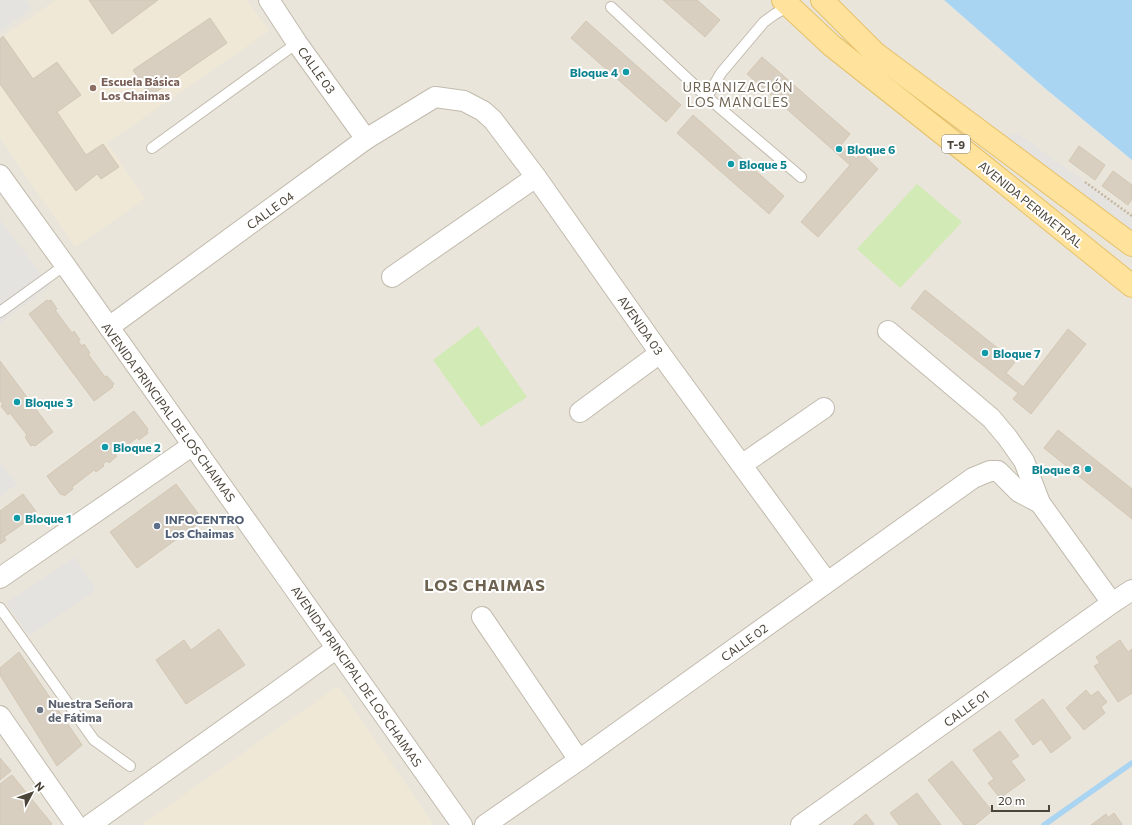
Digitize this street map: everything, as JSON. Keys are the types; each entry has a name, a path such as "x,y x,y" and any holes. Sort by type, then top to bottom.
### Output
{"main road":[{"name":"AVENIDA PERIMETRAL","path":"822,0 875,53 1132,245"},
{"name":"AVENIDA PERIMETRAL","path":"786,3 831,45 1132,286"}],"street":[{"name":"CALLE 03","path":"269,0 297,43 366,139"},
{"name":"CALLE 04","path":"109,327 366,139 435,97"},
{"name":"AVENIDA 03","path":"435,97 464,101 483,111 493,120 536,177 660,353 743,464 827,582"},
{"name":"AVENIDA PRINCIPAL DE LOS CHAIMAS","path":"0,175 462,825"},
{"path":"392,277 536,177"},
{"path":"888,331 999,427 1024,461 1040,503 1112,603"},
{"path":"580,412 660,353"},
{"path":"743,464 824,408"},
{"path":"0,578 193,445"},
{"name":"CALLE 02","path":"485,825 579,760 973,478 990,471 998,471 1019,492 1040,503"},
{"name":"CALLE 01","path":"800,825 1132,590"},
{"path":"482,617 579,760"},
{"path":"90,825 337,648"},
{"path":"0,716 76,825"}],"lane":[{"path":"707,98 721,73 764,22 786,3"},
{"path":"611,7 707,98 801,177"},
{"path":"152,148 297,43"},
{"path":"0,312 65,265"},
{"path":"0,608 94,740 130,766"}],"shaded area":[{"path":"0,0 944,0 1047,90 1132,160 1132,825 0,825"},
{"path":"0,0 26,0 32,8 0,32"},
{"name":"Escuela Básica Los Chaimas","path":"56,0 247,0 269,31 107,143 145,199 75,247 0,138 0,38"},
{"path":"1019,134 1132,216 1132,233 1003,135"},
{"path":"0,220 50,286 0,323"},
{"path":"0,462 17,484 0,497"},
{"path":"75,557 96,590 29,636 6,603"},
{"path":"338,686 434,825 141,825"}],"green space":[{"path":"917,184 962,222 900,288 857,249"},
{"path":"478,326 527,397 481,427 433,360"}],"water":[{"path":"944,0 1132,0 1132,160 1047,90"}],"building":[{"path":"89,0 158,0 112,34"},
{"path":"663,0 697,0 720,20 705,37"},
{"path":"210,18 227,43 150,96 133,70"},
{"name":"Bloque 4","path":"586,21 681,105 666,122 571,38"},
{"path":"3,36 33,79 57,62 81,95 57,112 86,155 103,144 119,167 101,179 97,174 76,191 0,84 0,39"},
{"name":"Bloque 6","path":"762,57 850,134 841,145 856,159 861,153 878,169 818,237 801,222 850,165 747,74"},
{"name":"Bloque 5","path":"693,115 784,196 769,214 677,133"},
{"path":"1079,146 1105,165 1095,180 1069,161"},
{"path":"1113,171 1132,185 1132,199 1128,205 1102,186"},
{"name":"Bloque 7","path":"925,290 1015,362 1006,373 1023,387 1068,329 1086,344 1031,414 1013,399 1018,393 911,308"},
{"path":"47,300 51,300 57,309 55,310 72,333 74,331 82,346 84,344 90,353 88,354 105,377 107,376 114,384 112,386 113,387 94,401 29,314"},
{"name":"Bloque 3","path":"0,361 53,432 35,446 31,446 25,437 27,435 10,413 8,415 1,406 3,405 0,400"},
{"name":"Bloque 2","path":"134,411 148,429 148,433 139,440 138,437 115,454 117,456 109,463 107,461 103,464 104,466 96,472 94,470 72,487 73,489 64,496 63,494 61,495 47,476"},
{"name":"Bloque 8","path":"1058,430 1132,489 1132,519 1044,448"},
{"name":"INFOCENTRO Los Chaimas","path":"176,484 203,520 137,568 110,532"},
{"name":"Bloque 1","path":"23,494 37,513 35,514 37,516 4,537 6,540 0,544 0,511"},
{"path":"219,629 245,665 186,704 156,660 184,640 191,650"},
{"path":"1120,640 1128,652 1132,649 1132,693 1118,702 1094,666 1100,663 1096,657"},
{"name":"Nuestra Señora de Fátima","path":"19,652 82,745 57,766 0,675 0,668"},
{"path":"1086,690 1091,696 1098,691 1107,702 1101,707 1105,713 1084,730 1066,708"},
{"path":"1043,699 1071,738 1051,753 1041,739 1033,745 1015,720"},
{"path":"1000,731 1019,756 1011,761 1025,780 1000,798 988,783 994,779 973,750"},
{"path":"0,758 11,771 0,780"},
{"path":"952,761 992,811 975,825 964,825 928,780"},
{"path":"12,775 52,824 0,825 0,784"},
{"path":"917,793 941,825 899,825 890,813"},
{"path":"1114,813 1122,824 1121,825 1091,825 1106,814 1108,818"},
{"path":"866,814 874,824 853,825"}],"waterway":[{"path":"1044,825 1132,763"}],"place":[{"name":"Bloque 4","path":"626,72"},
{"name":"Escuela Básica Los Chaimas","path":"93,88"},
{"name":"Bloque 6","path":"839,149"},
{"name":"Bloque 5","path":"731,164"},
{"name":"Bloque 7","path":"985,353"},
{"name":"Bloque 3","path":"17,402"},
{"name":"Bloque 2","path":"105,447"},
{"name":"Bloque 8","path":"1088,469"},
{"name":"Bloque 1","path":"17,518"},
{"name":"INFOCENTRO Los Chaimas","path":"157,526"},
{"name":"Nuestra Señora de Fátima","path":"40,710"}],"district":[{"name":"URBANIZACIÓN LOS MANGLES","path":"738,94"},
{"name":"LOS CHAIMAS","path":"485,584"}]}
